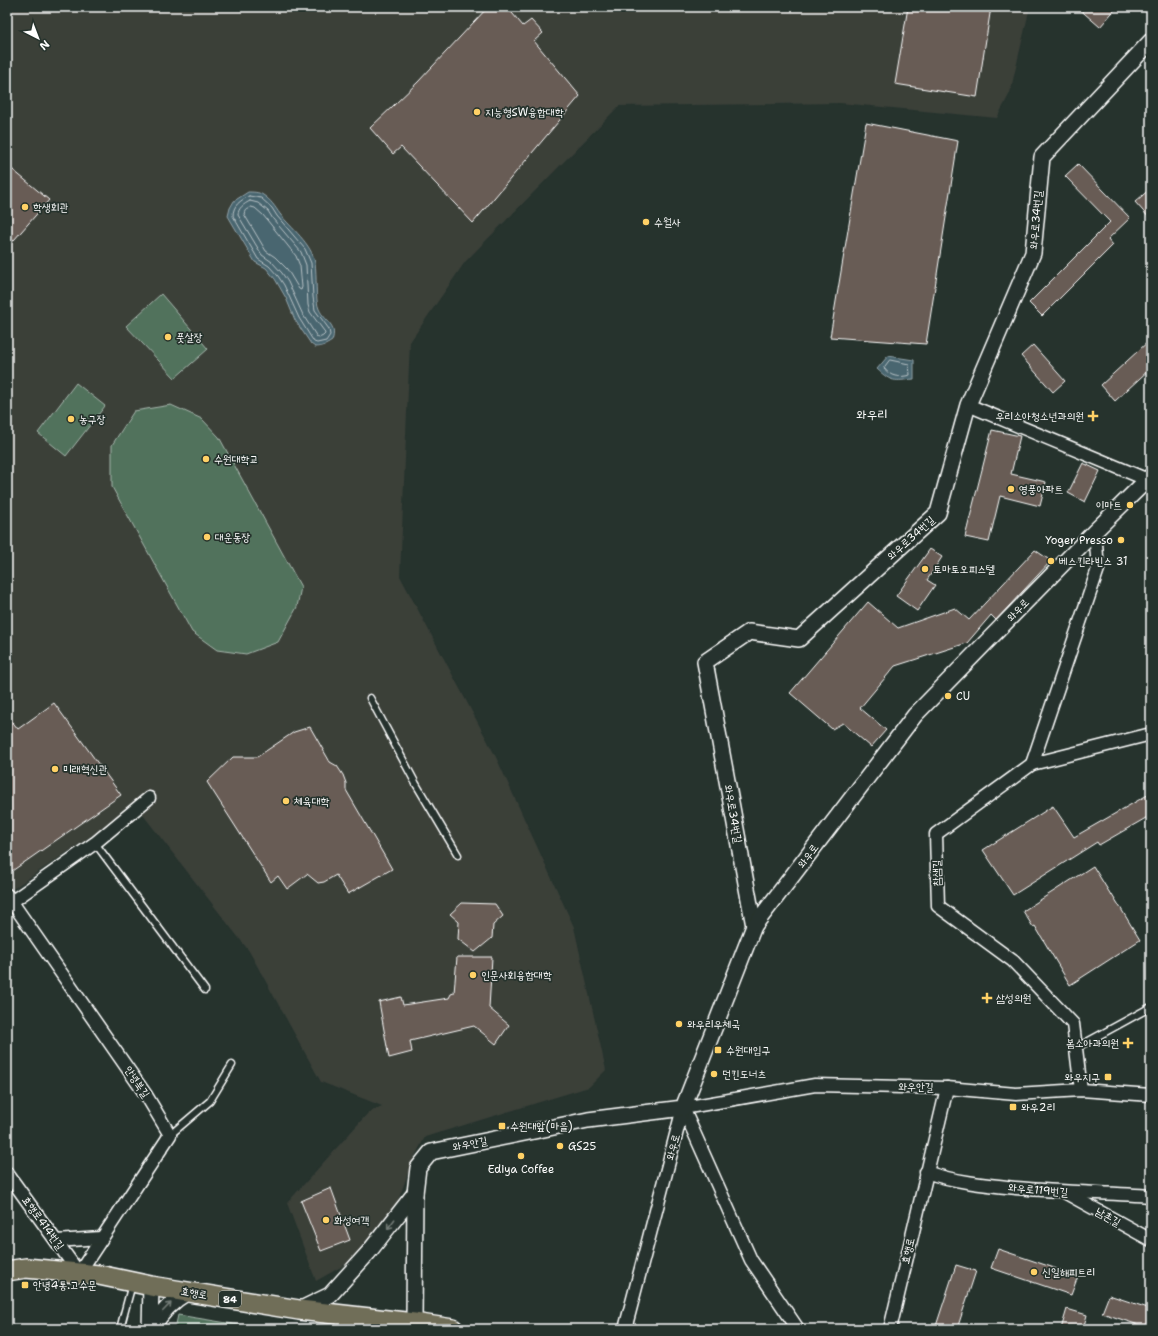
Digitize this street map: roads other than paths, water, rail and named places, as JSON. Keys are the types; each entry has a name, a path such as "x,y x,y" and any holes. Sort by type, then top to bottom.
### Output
{"main road":[{"name":"효행로","path":"7,1271 26,1268 99,1275 151,1286 299,1310 343,1322 414,1323 454,1329"}],"street":[{"name":"와우로34번길","path":"754,926 705,662 749,632 799,639 938,513 968,405 1033,253 1042,157 1151,41"},
{"path":"968,405 1150,480"},
{"name":"와우로","path":"625,1329 683,1108 754,926 915,715 1095,531 1150,480"},
{"path":"1032,764 1098,569 1095,531"},
{"name":"참샘길","path":"1081,1090 1072,1024 1014,961 938,906 936,834 1032,764 1151,734"},
{"path":"9,900 95,843 149,798"},
{"name":"안녕북길","path":"9,900 141,1088 170,1135"},
{"name":"와우안길","path":"414,1323 415,1193 418,1168 431,1152 588,1120 683,1108 815,1085 947,1088 1016,1094 1081,1090 1151,1095"},
{"path":"926,1172 947,1088"},
{"path":"683,1108 751,1260 798,1329"},
{"path":"79,1273 170,1135"},
{"name":"와우로119번길","path":"926,1172 946,1179 990,1186 1065,1192 1151,1196"},
{"name":"효행로","path":"890,1329 926,1172"},
{"name":"효행로414번길","path":"7,1173 79,1273"},
{"name":"남촌길","path":"1065,1192 1151,1240"},
{"path":"299,1310 330,1294 368,1254 415,1193"},
{"path":"56,1241 101,1238"},
{"path":"151,1286 151,1329"},
{"path":"151,1329 169,1305 188,1292"}],"lane":[{"path":"370,698 416,784 458,855"},
{"path":"95,843 205,990"},
{"path":"1076,1048 1151,1007"},
{"path":"170,1135 210,1101 232,1065"},
{"path":"120,1329 132,1282"}],"water":[{"path":"248,192 260,193 268,199 310,249 315,263 319,309 332,327 333,331 332,341 326,345 315,347 311,344 295,320 286,298 275,279 266,268 255,262 228,216 234,201"},
{"path":"888,356 914,360 914,379 894,380 882,374 877,369"}],"place":[{"name":"지능형SW융합대학","path":"477,112"},
{"name":"학생회관","path":"25,207"},
{"name":"수월사","path":"646,222"},
{"name":"풋살장","path":"168,337"},
{"name":"우리소아청소년과의원","path":"1093,416"},
{"name":"농구장","path":"71,419"},
{"name":"수원대학교","path":"206,459"},
{"name":"영풍아파트","path":"1011,489"},
{"name":"이마트","path":"1130,505"},
{"name":"대운동장","path":"207,537"},
{"name":"Yoger Presso","path":"1121,540"},
{"name":"베스킨라빈스 31","path":"1051,561"},
{"name":"토마토오피스텔","path":"925,569"},
{"name":"CU","path":"948,696"},
{"name":"미래혁신관","path":"55,769"},
{"name":"체육대학","path":"286,801"},
{"name":"인문사회융합대학","path":"473,975"},
{"name":"삼성의원","path":"987,998"},
{"name":"와우리우체국","path":"679,1024"},
{"name":"봄소아과의원","path":"1128,1043"},
{"name":"수원대입구","path":"718,1050"},
{"name":"던킨도너츠","path":"714,1074"},
{"name":"와우지구","path":"1108,1077"},
{"name":"와우2리","path":"1013,1107"},
{"name":"수원대앞(마을)","path":"502,1126"},
{"name":"GS25","path":"560,1146"},
{"name":"Ediya Coffee","path":"521,1156"},
{"name":"화성여객","path":"326,1220"},
{"name":"신일해피트리","path":"1034,1272"},
{"name":"안녕4통.고수문","path":"25,1285"}],"district":[{"name":"와우리","path":"872,414"}]}
